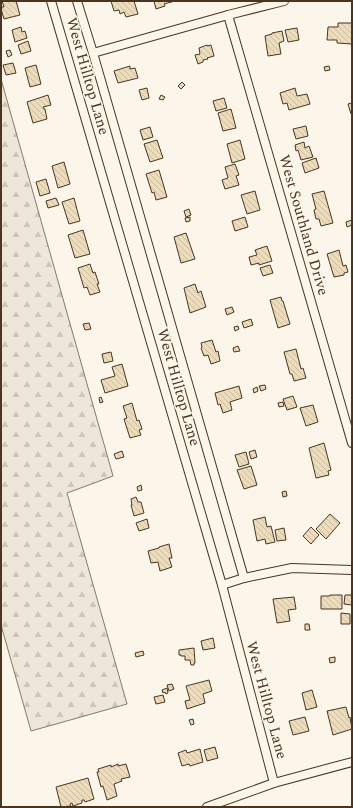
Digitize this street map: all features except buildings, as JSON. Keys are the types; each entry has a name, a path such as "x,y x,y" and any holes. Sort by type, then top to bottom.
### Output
{"street":[{"name":"West Hilltop Lane","path":"51,1 222,585 274,783"},
{"name":"West Hilltop Lane","path":"77,1 244,578"},
{"path":"93,52 284,1"},
{"name":"West Southland Drive","path":"228,15 352,442"},
{"path":"222,585 244,578 292,568 352,570"},
{"path":"207,807 274,783 352,762"}],"green space":[{"path":"1,79 113,476 67,493 127,704 31,731 1,625"}]}
